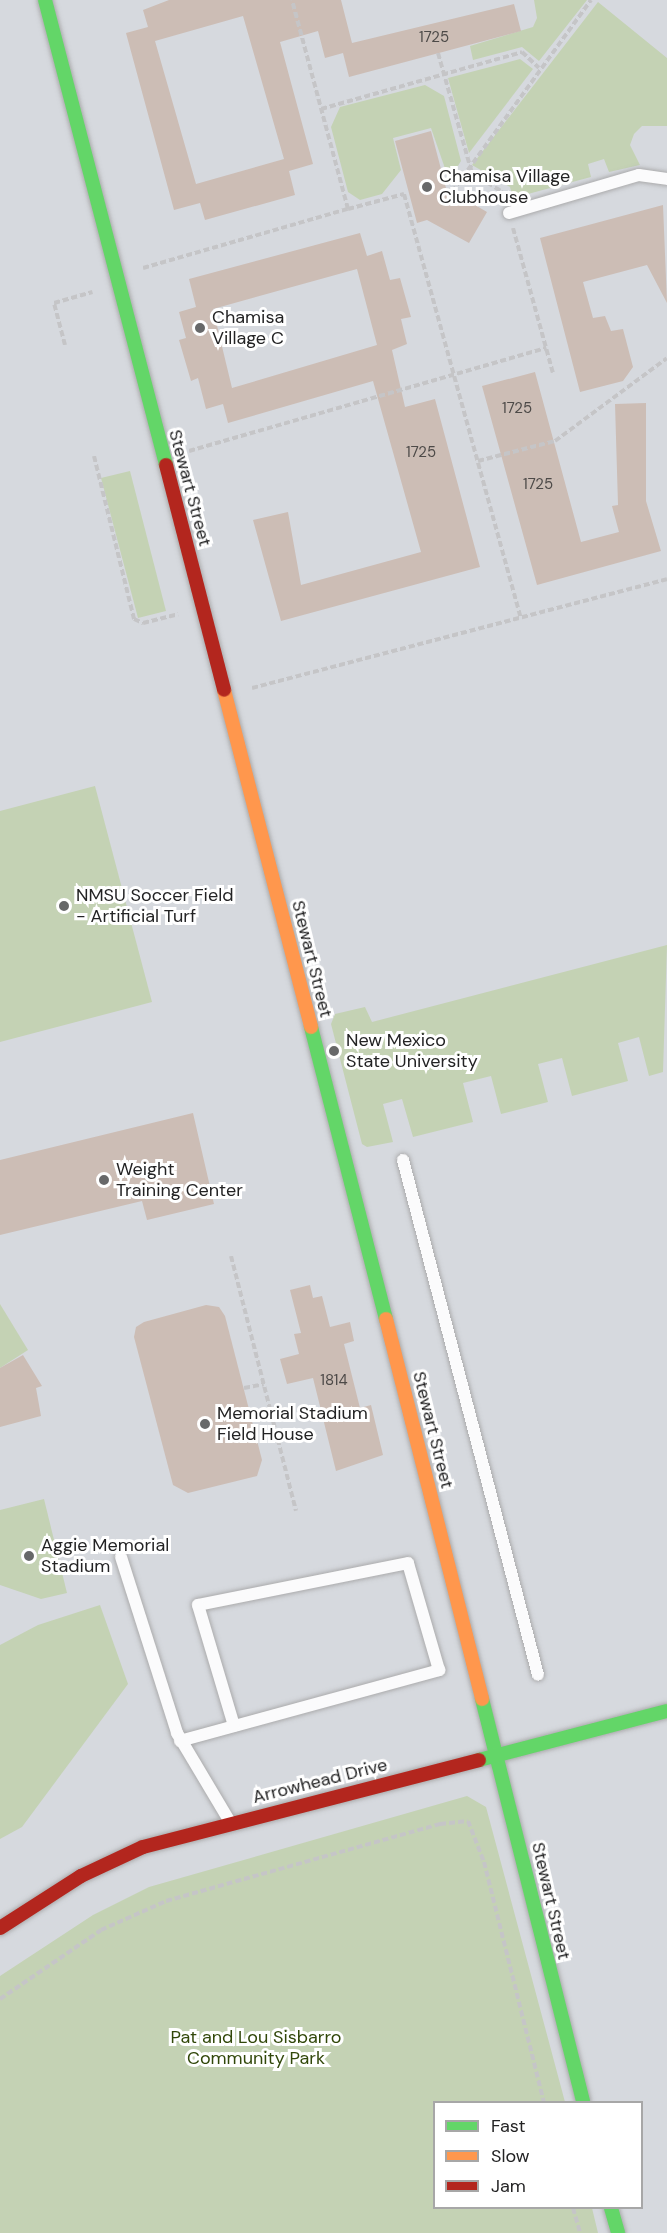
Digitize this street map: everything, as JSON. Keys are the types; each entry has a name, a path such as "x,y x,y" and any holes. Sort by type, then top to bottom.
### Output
{"street":[{"name":"Stewart Street","path":"45,0 497,1754 583,2101"},
{"name":"Arrowhead Drive","path":"0,1928 110,1861 230,1822 667,1710"},
{"path":"611,2209 618,2233"}],"lane":[{"path":"509,213 639,175 667,179"},
{"path":"403,1160 538,1675"},
{"path":"121,1557 180,1741 230,1822"},
{"path":"180,1741 439,1670 408,1563 198,1605 234,1726"}],"path":[{"path":"292,0 348,209"},
{"path":"452,192 468,164 591,0"},
{"path":"321,109 522,52 539,68"},
{"path":"438,53 472,173 501,190 552,372"},
{"path":"139,268 404,194 520,618"},
{"path":"65,345 54,303 119,285"},
{"path":"186,452 546,348"},
{"path":"478,461 555,441 667,358"},
{"path":"94,456 135,619 143,623 179,613 182,622"},
{"path":"248,689 667,579"},
{"path":"231,1256 296,1511"},
{"path":"244,1388 264,1384"},
{"path":"0,1999 101,1930 166,1901 440,1824 468,1821 484,1862 544,2101"},
{"path":"573,2209 580,2233"}],"shaded area":[{"name":"New Mexico State University","path":"0,0 667,0 667,2233 0,2233"}],"green space":[{"path":"534,0 587,0 539,61 522,47 473,60 470,46 533,27 537,18"},
{"path":"598,2 667,58 667,126 642,126 634,134 630,145 640,165 609,172 604,159 588,164 591,177 513,198 510,187 472,165"},
{"path":"520,59 533,69 469,153 448,78"},
{"path":"425,85 444,96 461,161 449,180 431,128 393,138 401,170 382,194 360,200 348,192 331,127 340,107"},
{"path":"130,471 166,611 138,618 101,478"},
{"name":"NMSU Soccer Field - Artificial Turf","path":"95,786 152,1002 0,1042 0,811"},
{"path":"667,945 663,1072 649,1076 639,1037 618,1043 628,1081 572,1096 562,1058 538,1064 548,1102 501,1114 491,1076 463,1083 473,1122 413,1137 402,1099 383,1104 393,1142 367,1147 362,1144 331,1024 335,1014 365,1007 372,1022"},
{"path":"0,1304 28,1350 0,1368"},
{"name":"Aggie Memorial Stadium","path":"44,1499 67,1593 41,1599 0,1585 0,1510"},
{"path":"100,1605 128,1684 22,1827 0,1839 0,1645 38,1625"},
{"name":"Pat and Lou Sisbarro Community Park","path":"467,1796 486,1807 565,2101 433,2101 433,2209 592,2209 598,2233 0,2233 0,1976 93,1915 149,1887"}],"building":[{"path":"169,0 341,0 352,43 514,4 521,31 349,77 343,53 325,58 318,31 280,42 313,164 289,171 295,195 205,220 200,203 174,210 126,33 148,27 143,10","holes":["243,16 284,159 196,184 155,41"]},
{"name":"Chamisa Village Clubhouse","path":"431,131 446,188 487,212 469,243 427,220 417,223 395,141"},
{"path":"663,205 667,303 647,265 583,282 593,318 605,316 611,331 623,329 633,367 623,381 580,392 540,238"},
{"path":"360,233 367,256 382,251 390,280 400,278 411,317 401,319 407,344 392,350 405,407 435,399 480,567 281,621 253,520 288,512 301,585 421,552 373,381 228,423 223,404 206,409 198,378 191,381 179,340 186,338 179,312 196,307 189,279","holes":["357,269 377,345 232,388 213,309"]},
{"path":"535,372 581,542 619,532 612,506 618,505 615,404 646,403 646,501 661,551 537,585 482,386"},
{"name":"Weight Training Center","path":"193,1113 214,1204 147,1220 142,1201 0,1235 0,1160"},
{"path":"310,1285 313,1298 322,1296 330,1327 350,1322 354,1341 344,1344 360,1408 371,1405 383,1455 336,1471 313,1378 287,1384 280,1359 299,1354 294,1334 301,1333 290,1290"},
{"name":"Memorial Stadium Field House","path":"206,1305 219,1307 225,1316 262,1460 257,1476 188,1493 173,1485 134,1337 136,1327 144,1322"},
{"path":"23,1355 42,1386 36,1388 41,1416 0,1427 0,1368"}],"traffic: fast":[{"path":"45,0 166,465"},
{"path":"311,1027 386,1319"},
{"path":"482,1699 583,2101"},
{"path":"479,1760 667,1711"},
{"path":"611,2209 618,2233"}],"traffic: slow":[{"path":"224,690 311,1027"},
{"path":"386,1319 482,1699"}],"traffic: jam":[{"path":"166,465 224,690"},
{"path":"0,1928 81,1876 143,1847 479,1760"}],"place":[{"name":"Chamisa Village Clubhouse","path":"427,187"},
{"name":"Chamisa Village C","path":"200,328"},
{"name":"NMSU Soccer Field - Artificial Turf","path":"64,906"},
{"name":"New Mexico State University","path":"334,1051"},
{"name":"Weight Training Center","path":"104,1180"},
{"name":"Memorial Stadium Field House","path":"205,1424"},
{"name":"Aggie Memorial Stadium","path":"29,1556"}]}
